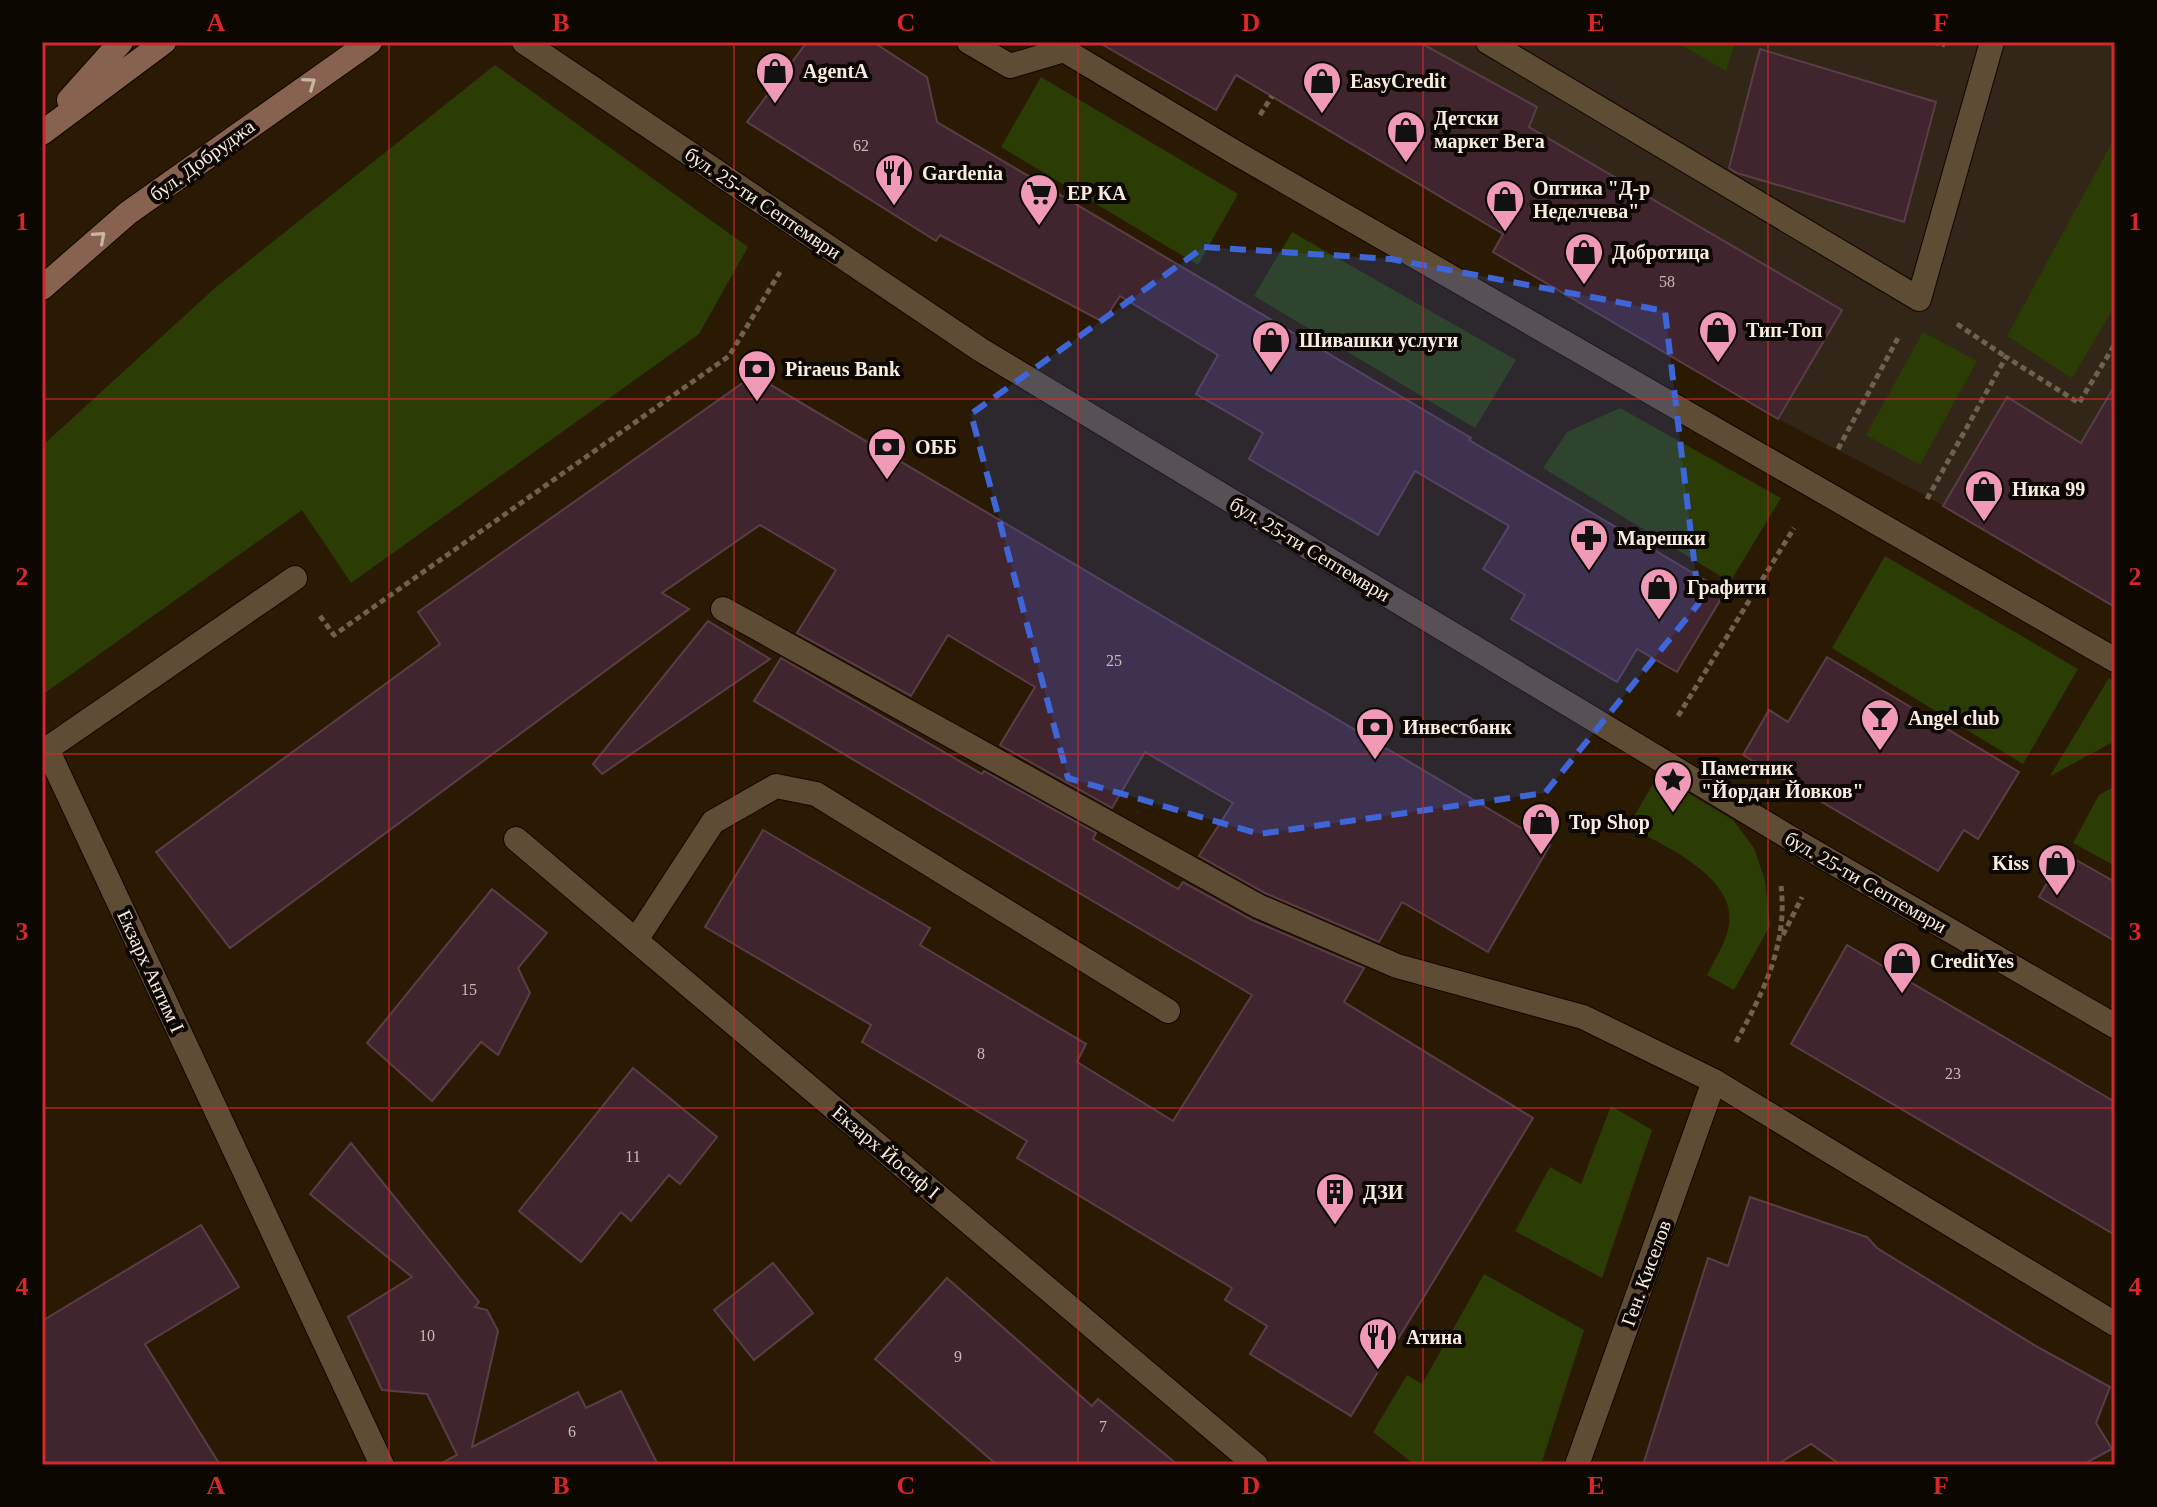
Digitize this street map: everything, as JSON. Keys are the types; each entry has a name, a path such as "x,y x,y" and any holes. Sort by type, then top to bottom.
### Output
{"main road":[{"path":"42,132 121,42"},
{"path":"42,132 164,42"},
{"name":"бул. Добруджа","path":"42,288 128,213 370,42"}],"street":[{"name":"бул. 25-ти Септември","path":"524,42 981,350 1754,816 2115,1026"},
{"path":"969,42 1010,66 1064,50 1236,153 2115,660"},
{"path":"1488,42 1919,299 1992,42"},
{"name":"Екзарх Антим I","path":"295,578 47,749 382,1465"},
{"path":"723,609 1258,906 1397,966 1583,1017 1714,1081 2115,1324"},
{"path":"636,940 713,822 776,786 816,794 1168,1011"},
{"name":"Екзарх Йосиф I","path":"516,839 1256,1465"},
{"name":"Ген. Киселов","path":"1577,1465 1714,1081"}],"path":[{"path":"295,578 334,635 729,356 805,230"},
{"path":"1919,299 2079,403 2115,344"},
{"path":"1906,538 2006,357"},
{"path":"1714,1081 1757,1003 1781,939 1782,893 1778,858 1754,816"}],"highlighted area":[{"path":"1204,247 1391,259 1665,311 1699,603 1545,793 1259,834 1068,778 971,414"}],"shaded area":[{"path":"1100,42 2115,42 2115,607 1928,497 1778,419 1493,252 1502,234 1236,76 1216,110"}],"green space":[{"path":"1676,42 1735,42 1726,71"},
{"path":"495,65 748,247 699,334 351,583 302,510 42,695 42,446 216,287"},
{"path":"1041,77 1238,194 1198,265 1001,147"},
{"path":"2115,137 2115,306 2072,378 2007,336"},
{"path":"1292,232 1516,360 1475,428 1254,296"},
{"path":"1923,332 1977,361 1920,465 1866,435"},
{"path":"1620,408 1781,498 1730,582 1543,468 1567,432"},
{"path":"1885,556 2078,669 2023,764 1832,648"},
{"path":"2109,678 2115,682 2115,741 2050,776"},
{"path":"1658,775 1733,820 1754,848 1765,880 1770,926 1734,990 1707,975 1728,930 1729,912 1723,895 1697,866 1628,827"},
{"path":"2115,786 2115,866 2073,843 2099,795"},
{"path":"1611,1106 1652,1130 1602,1278 1515,1231 1550,1167 1581,1184"},
{"path":"1484,1274 1584,1330 1541,1465 1415,1465 1373,1432 1407,1375 1422,1384"}],"building":[{"path":"807,42 873,42 927,77 937,122 1725,592 1677,672 1637,649 1617,682 1511,619 1525,595 1483,569 1509,526 1415,471 1378,535 1249,459 1263,433 1196,394 1218,355 1120,296 1103,322 940,235 936,241 747,122"},
{"path":"1098,42 1419,42 1537,107 1529,127 1842,310 1778,419 1493,252 1503,234 1236,75 1216,110"},
{"path":"1760,49 1936,102 1904,222 1737,173 1729,168"},
{"path":"754,375 1550,845 1488,952 1402,902 1379,942 1265,893 1199,856 1233,803 1145,752 1112,808 1000,745 1035,687 948,635 911,696 797,633 836,570 760,525 662,593 689,609 230,948 156,852 440,644 418,612"},
{"path":"2115,385 2115,607 1943,506 2007,397 2081,443"},
{"path":"708,621 770,659 602,774 593,764"},
{"path":"1827,657 2019,772 1978,839 1964,830 1938,871 1743,755 1769,710 1788,722"},
{"path":"781,658 982,774 984,771 1096,833 1093,839 1178,889 1183,882 1252,920 1364,968 1344,1002 1533,1118 1351,1416 1250,1354 1267,1326 1225,1300 1232,1288 1017,1158 1027,1141 862,1042 871,1025 705,927 763,830 930,928 920,945 1086,1044 1077,1062 1173,1121 1252,995 754,701"},
{"path":"2064,853 2115,882 2115,941 2039,897"},
{"path":"492,889 547,933 518,968 530,993 498,1055 481,1042 432,1101 367,1043"},
{"path":"1847,945 2115,1102 2115,1235 1791,1044"},
{"path":"633,1068 717,1137 680,1184 669,1175 631,1221 621,1212 581,1262 519,1211"},
{"path":"351,1143 479,1302 475,1307 487,1310 498,1331 472,1447 578,1392 586,1408 621,1391 658,1465 438,1465 457,1455 427,1394 382,1390 348,1317 412,1277 310,1194"},
{"path":"1750,1197 1867,1237 1877,1248 2034,1345 2110,1387 2096,1423 2112,1449 2082,1465 1841,1465 1811,1444 1776,1465 1643,1465 1708,1258 1728,1266"},
{"path":"201,1225 239,1287 145,1344 220,1465 42,1465 42,1321"},
{"path":"773,1263 813,1313 754,1360 714,1310"},
{"path":"947,1278 1092,1406 1098,1399 1178,1465 997,1465 875,1359"}],"place":[{"name":"AgentA","path":"775,105"},
{"name":"EasyCredit","path":"1322,115"},
{"name":"Детски маркет Вега","path":"1406,164"},
{"name":"Gardenia","path":"894,207"},
{"name":"ЕР КА","path":"1039,227"},
{"name":"Оптика \"Д-р Неделчева\"","path":"1505,233"},
{"name":"Добротица","path":"1584,286"},
{"name":"Тип-Топ","path":"1718,364"},
{"name":"Шивашки услуги","path":"1271,374"},
{"name":"Piraeus Bank","path":"757,403"},
{"name":"ОББ","path":"887,481"},
{"name":"Ника 99","path":"1984,523"},
{"name":"Марешки","path":"1589,572"},
{"name":"Графити","path":"1659,621"},
{"name":"Angel club","path":"1880,752"},
{"name":"Инвестбанк","path":"1375,761"},
{"name":"Паметник \"Йордан Йовков\"","path":"1673,814"},
{"name":"Top Shop","path":"1541,856"},
{"name":"Kiss","path":"2057,897"},
{"name":"CreditYes","path":"1902,995"},
{"name":"ДЗИ","path":"1335,1226"},
{"name":"Атина","path":"1378,1371"}]}
